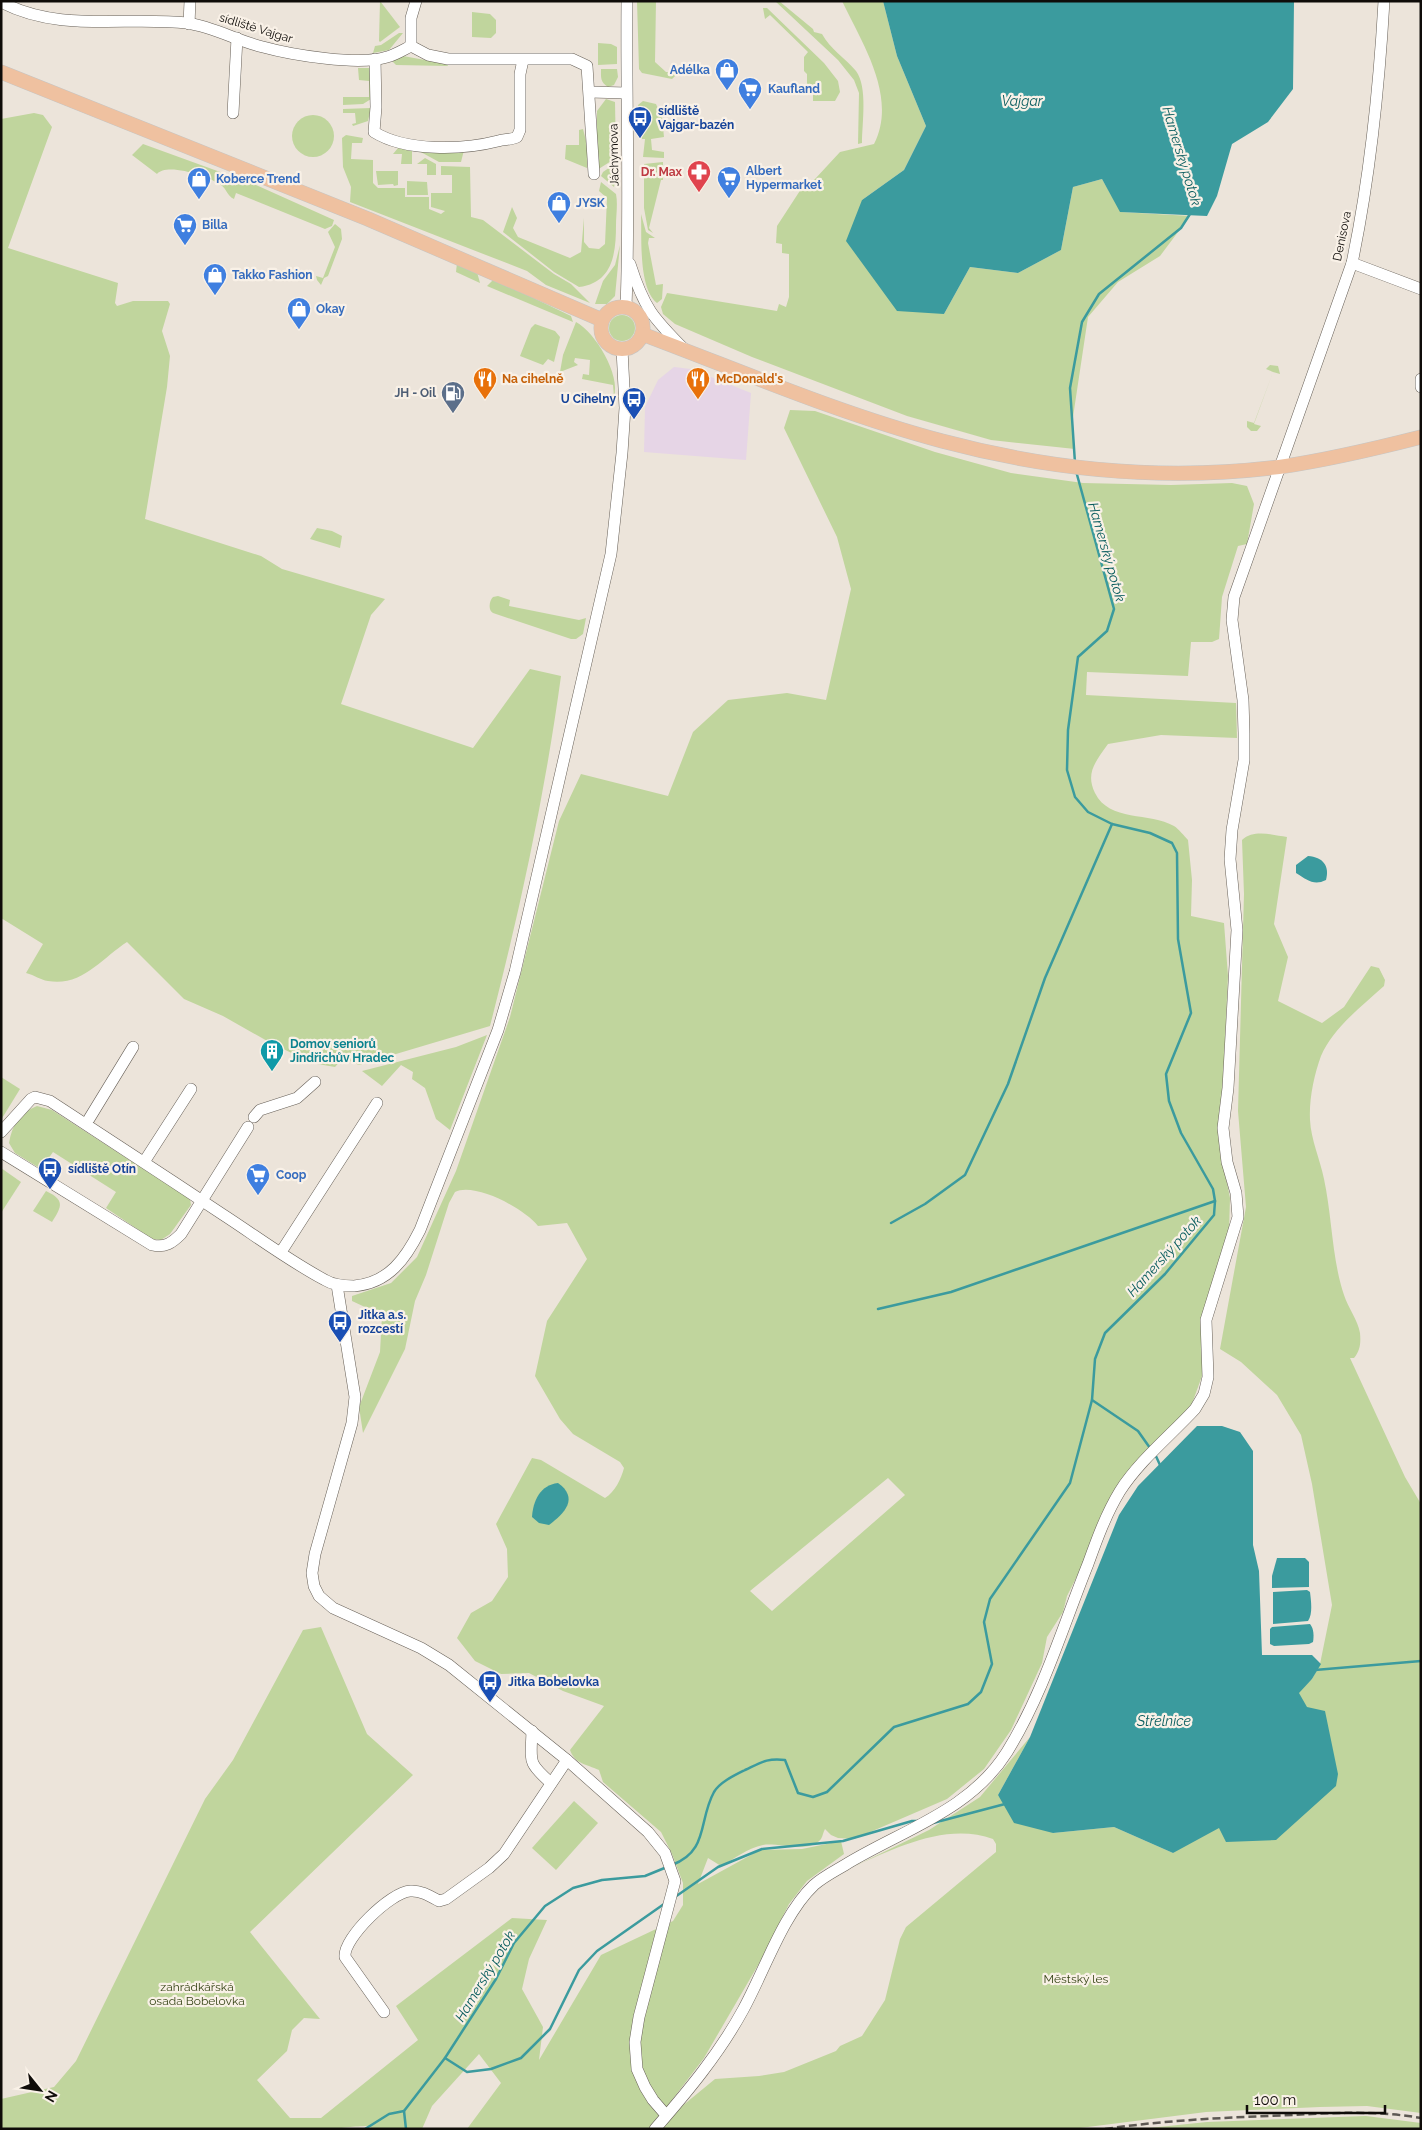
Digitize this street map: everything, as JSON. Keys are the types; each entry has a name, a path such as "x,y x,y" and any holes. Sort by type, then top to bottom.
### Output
{"main road":[{"path":"1,72 368,219 602,320"},
{"path":"626,307 640,317 642,334 632,346 622,349 606,342 601,332 602,320 612,310 626,307"},
{"path":"642,334 894,427 972,448 1053,464 1100,469 1179,473 1280,466 1353,454 1421,437"}],"street":[{"path":"189,24 190,1"},
{"path":"416,1 412,18 411,46 428,55 448,59 580,61 587,66 594,174"},
{"name":"Jáchymova","path":"626,307 628,257 626,93 628,1"},
{"name":"Denisova","path":"654,2129 690,2090 743,2011 793,1908 815,1884 858,1858 938,1817 965,1798 992,1772 1007,1752 1034,1701 1102,1528 1120,1490 1196,1409 1204,1394 1208,1377 1206,1320 1238,1217 1236,1194 1227,1162 1223,1128 1228,1088 1237,930 1230,859 1232,830 1244,760 1243,700 1232,620 1234,597 1352,262 1360,226 1379,82 1384,1"},
{"name":"sídliště Vajgar","path":"1,2 32,15 57,20 189,24 263,47 308,57 386,58 411,46"},
{"path":"233,113 237,38"},
{"path":"375,59 376,107 374,132 380,136 422,147 459,148 517,137 520,130 520,74 523,60"},
{"path":"590,92 626,93"},
{"path":"628,257 640,294 651,315 687,351"},
{"path":"1352,262 1421,289"},
{"path":"1,1132 25,1103 35,1097 43,1098 281,1252 337,1285 354,1286 383,1278 398,1266 407,1255 420,1230 498,1030 515,972 611,554 625,408 622,349"},
{"path":"1421,379 1421,386"},
{"path":"89,1119 133,1047"},
{"path":"1,1152 152,1245 160,1247 174,1242 181,1234 260,1110 297,1098 315,1082"},
{"path":"144,1162 191,1089"},
{"path":"281,1252 377,1103"},
{"path":"337,1285 355,1397 345,1451 314,1554 312,1573 314,1586 323,1601 333,1608 435,1656 567,1760 648,1832 665,1853 675,1881 672,1901 644,1999 635,2042 637,2069 652,2100 666,2115"},
{"path":"532,1731 530,1761 535,1769 551,1783"},
{"path":"384,2012 345,1958 346,1947 352,1938 388,1900 399,1893 411,1891 423,1893 439,1901 446,1899 489,1868 504,1854 567,1760"}],"shaded area":[{"path":"674,367 691,369 751,393 746,460 644,452 645,407 658,380"}],"green space":[{"path":"380,1 400,27 380,42 379,41"},
{"path":"637,1 656,1 655,62 666,72 678,73 672,79 642,73 639,69"},
{"path":"775,1 779,1 813,29 814,32 822,34 829,44 856,71 860,78 863,96 862,143 858,144 859,93 854,80 838,60"},
{"path":"842,1 883,1 897,56 926,126 904,170 862,200 944,314 970,267 1018,273 1061,250 1073,187 1102,179 1121,212 1190,216 1160,256 1118,282 1088,317 1073,417 1072,432 1075,449 991,440 907,416 752,357 675,324 663,314 661,307 667,293 777,311 779,304 786,307 789,297 789,254 782,253 782,244 776,243 777,226 803,186 815,179 840,152 874,144 880,126 882,108 880,89 867,52"},
{"path":"763,8 767,8 824,63 838,81 840,92 835,101 813,101 813,94 807,94 807,74 804,71 804,57 808,52 770,15 765,19"},
{"path":"472,12 490,14 496,20 496,33 491,38 472,37"},
{"path":"399,33 403,33 389,50 373,53 375,46 381,45"},
{"path":"598,43 611,44 617,47 617,64 598,65"},
{"path":"403,56 447,64 448,66 396,65 393,62 393,60"},
{"path":"358,68 371,68 371,99 363,104 343,105 343,97 369,97 369,81 359,80"},
{"path":"601,69 617,69 618,77 614,85 608,87 604,83"},
{"path":"606,99 615,102 616,158 597,170 597,111"},
{"path":"643,101 656,104 662,118 664,137 651,139 652,150 664,152 664,158 643,157 645,139 642,139 638,122 638,105"},
{"path":"371,108 368,121 353,126 352,124 356,123 355,113 343,113 343,109"},
{"path":"34,113 43,115 52,127 8,248 118,283 115,303 117,306 133,301 168,301 170,304 162,331 170,356 167,387 145,519 261,556 282,569 385,599 371,615 341,704 473,748 530,669 561,676 531,852 490,1026 359,1065 343,1058 335,1067 312,1063 269,1042 223,1016 184,999 127,942 91,970 71,980 60,982 48,981 26,973 43,944 1,918 1,119"},
{"path":"309,115 317,115 328,121 334,136 328,151 317,157 309,157 298,151 292,140 292,132 298,121"},
{"path":"583,129 587,145 587,168 565,159 566,145 579,145 579,130"},
{"path":"346,135 363,138 362,143 352,143 351,159 373,160 373,183 378,188 405,188 405,197 429,197 429,209 441,214 445,211 431,207 431,193 452,193 452,175 441,175 441,166 470,167 471,217 483,220 554,274 571,284 590,303 546,285 527,271 350,202 351,187 343,167 342,138"},
{"path":"143,144 256,185 334,220 332,226 325,229 236,193 234,199 225,188 216,182 189,172 170,170 157,174 132,155"},
{"path":"398,148 412,151 412,164 401,164 402,154 393,154"},
{"path":"464,150 461,162 439,162 419,151"},
{"path":"425,158 436,164 436,175 427,175 427,164 417,164"},
{"path":"663,162 663,180 661,180 649,228 653,233 648,230 644,208 644,164"},
{"path":"613,165 617,167 614,187 601,176 603,172"},
{"path":"376,171 398,171 398,185 378,185"},
{"path":"407,181 427,182 428,195 407,195"},
{"path":"601,182 616,194 617,206 613,256 606,273 599,280 579,287 554,272 503,232 512,207 517,218 513,228 518,237 570,258 581,252 584,218 584,242 589,248 599,249 605,244 607,198 599,191"},
{"path":"641,214 646,232 655,238 649,238 648,243 656,285 663,284 662,299 657,303 651,296 644,274 641,248"},
{"path":"335,224 341,229 342,239 328,276 324,278 321,285 316,276 323,278 335,247 328,232"},
{"path":"620,245 615,296 607,304 595,304 603,281 615,265"},
{"path":"457,263 477,272 480,283 456,272"},
{"path":"494,279 571,316 573,322 487,286"},
{"path":"622,315 631,319 635,328 631,337 622,341 613,337 609,328 613,319"},
{"path":"576,322 591,335 605,355 614,377 614,397 613,385 582,379 583,374 589,375 590,360 575,358 574,362 578,365 560,372 563,355"},
{"path":"535,324 555,331 560,337 554,362 548,359 543,365 520,356 531,328"},
{"path":"1270,365 1278,366 1280,374 1266,369"},
{"path":"1273,372 1254,424 1261,426 1257,431 1251,431 1247,427 1247,421 1254,423"},
{"path":"790,410 815,411 935,452 1011,473 1083,483 1171,485 1232,483 1247,486 1254,504 1247,544 1238,546 1222,597 1219,639 1212,642 1191,642 1188,676 1087,672 1086,695 1236,703 1237,738 1161,735 1108,744 1093,767 1091,779 1095,793 1101,802 1110,808 1174,826 1188,840 1192,880 1191,916 1224,923 1228,976 1221,1129 1223,1163 1230,1198 1229,1233 1204,1329 1202,1376 1189,1412 1123,1485 1067,1596 1063,1612 1047,1637 1042,1663 1011,1730 984,1769 947,1799 854,1839 838,1838 831,1835 825,1829 821,1839 809,1846 769,1844 757,1846 721,1866 708,1858 698,1884 760,1850 802,1849 841,1841 844,1854 807,1881 789,1904 761,1960 704,2058 672,2100 681,2107 715,2079 784,2072 836,2051 840,2046 862,2036 885,2000 900,1939 906,1927 996,1852 996,1844 993,1839 976,1835 940,1835 904,1845 853,1867 929,1830 980,1797 1030,1737 998,1795 1053,1833 1114,1827 1173,1853 1306,1707 1298,1692 1312,1679 1320,1664 1332,1605 1312,1484 1301,1435 1277,1395 1241,1362 1220,1349 1246,1207 1238,1111 1244,894 1242,840 1252,835 1263,834 1287,837 1274,924 1288,957 1278,1001 1322,1023 1344,1007 1371,966 1379,968 1385,980 1384,986 1340,1027 1326,1046 1314,1079 1310,1104 1310,1120 1327,1193 1340,1281 1360,1333 1359,1350 1354,1358 1350,1358 1405,1477 1421,1504 1421,2113 1367,2106 1206,2112 1072,2129 467,2129 501,2083 479,2054 432,2106 422,2129 371,2129 370,2126 338,2129 1,2129 1,2099 54,2087 76,2061 205,1799 233,1760 303,1630 321,1627 367,1734 413,1775 250,1932 320,2019 304,2018 292,2030 287,2051 257,2080 290,2118 321,2118 418,2040 396,2006 512,1918 547,1920 529,1959 522,1989 543,2027 539,2060 601,1955 673,1921 683,1905 683,1883 661,1832 603,1782 599,1770 578,1761 570,1750 604,1706 563,1691 529,1673 501,1674 475,1661 457,1638 471,1613 492,1601 508,1577 507,1549 496,1524 532,1458 541,1460 605,1498 615,1489 623,1472 624,1468 620,1462 573,1434 560,1419 535,1376 547,1321 587,1259 567,1223 538,1226 532,1219 511,1205 487,1194 464,1190 455,1192 449,1203 426,1275 415,1301 405,1349 363,1433 359,1407 380,1352 382,1315 352,1301 352,1296 391,1283 417,1257 456,1171 510,1017 559,821 581,774 668,796 693,732 728,700 787,693 826,700 851,589 837,537 784,428","holes":["888,1478 905,1495 772,1611 750,1591"]},
{"path":"317,528 332,531 342,536 340,548 310,539"},
{"path":"498,596 510,600 509,606 579,620 586,618 583,634 576,639 571,639 493,613 490,610 490,603 493,597"},
{"path":"487,1035 450,1130 436,1119 425,1088 412,1079 413,1072 401,1065 382,1086 362,1071 456,1047"},
{"path":"1,1077 20,1089 1,1120"},
{"path":"37,1106 52,1110 190,1199 191,1205 170,1234 161,1240 152,1239 106,1208 116,1192 53,1152 41,1169 15,1153 9,1143 12,1131 21,1116"},
{"path":"1,1168 21,1182 1,1213"},
{"path":"46,1191 56,1197 60,1204 60,1208 52,1222 33,1211"},
{"path":"574,1801 598,1823 556,1870 532,1848"},
{"path":"1366,2116 1421,2123 1421,2129 1139,2129 1207,2122"}],"water":[{"name":"Vajgar","path":"883,1 1294,1 1293,89 1268,122 1232,144 1217,196 1207,216 1120,212 1102,179 1073,187 1061,250 1018,273 970,267 944,314 897,311 846,241 862,200 904,170 926,126 897,56"},
{"path":"1308,856 1318,858 1324,863 1327,870 1326,880 1314,882 1296,873 1296,865"},
{"name":"Střelnice","path":"1197,1426 1222,1426 1240,1432 1253,1451 1253,1545 1259,1571 1262,1655 1312,1655 1321,1664 1312,1679 1299,1693 1307,1707 1325,1711 1338,1774 1336,1786 1276,1840 1226,1842 1219,1828 1173,1853 1114,1827 1053,1833 1014,1823 998,1795 1030,1737 1119,1515 1138,1486"},
{"path":"558,1483 568,1494 569,1500 567,1505 549,1525 539,1523 532,1517 536,1500 542,1490"},
{"path":"1277,1558 1305,1558 1309,1562 1309,1587 1272,1588 1272,1576"},
{"path":"1307,1590 1310,1592 1311,1603 1311,1615 1308,1621 1273,1624 1273,1592"},
{"path":"1310,1624 1314,1637 1313,1642 1309,1644 1274,1646 1270,1644 1270,1629 1272,1627"}],"waterway":[{"name":"Hamerský potok","path":"1075,463 1070,388 1082,322 1099,294 1181,228 1190,214"},
{"name":"Hamerský potok","path":"672,1865 684,1859 692,1852 701,1834 709,1803 714,1792 720,1785 732,1777 765,1761 785,1760 798,1793 813,1797 827,1792 894,1727 968,1704 981,1692 992,1664 984,1622 990,1599 1070,1483 1092,1400 1095,1359 1105,1333 1165,1274 1214,1215 1215,1201 1213,1189 1181,1133 1169,1101 1166,1074 1191,1013 1178,939 1177,853 1172,843 1150,833 1112,824 1088,812 1075,797 1067,770 1068,730 1078,657 1107,631 1114,609 1076,471"},
{"path":"891,1223 925,1204 965,1175 1008,1084 1045,978 1112,824"},
{"path":"878,1309 951,1292 1215,1201"},
{"path":"1092,1400 1138,1431 1150,1448"},
{"path":"1155,1454 1160,1465"},
{"path":"1315,1670 1421,1661"},
{"path":"933,1823 1005,1804"},
{"path":"675,1897 718,1867 762,1849 843,1841 912,1821 918,1821"},
{"name":"Hamerský potok","path":"406,2129 404,2111 445,2058 496,1979 514,1943 545,1906 573,1888 602,1880 645,1876 667,1867"},
{"path":"445,2058 467,2072 491,2069 521,2058 550,2029 579,1970 597,1951 664,1904"},
{"path":"365,2129 389,2114 404,2111"}],"railway":[{"path":"1105,2129 1187,2120 1326,2113 1364,2113 1421,2118"}],"place":[{"name":"Adélka","path":"727,91"},
{"name":"Kaufland","path":"750,110"},
{"name":"sídliště Vajgar-bazén","path":"640,139"},
{"name":"Dr. Max","path":"699,193"},
{"name":"Albert Hypermarket","path":"729,199"},
{"name":"Koberce Trend","path":"199,200"},
{"name":"JYSK","path":"559,224"},
{"name":"Billa","path":"185,246"},
{"name":"Takko Fashion","path":"215,296"},
{"name":"Okay","path":"299,330"},
{"name":"Na cihelně","path":"485,400"},
{"name":"McDonald's","path":"698,400"},
{"name":"JH - Oil","path":"453,414"},
{"name":"U Cihelny","path":"634,420"},
{"name":"Domov seniorů Jindřichův Hradec","path":"272,1072"},
{"name":"sídliště Otín","path":"50,1190"},
{"name":"Coop","path":"258,1196"},
{"name":"Jitka a.s. rozcestí","path":"340,1343"},
{"name":"Jitka Bobelovka","path":"490,1703"}],"park label":[{"name":"Městský les","path":"1076,1979"},
{"name":"zahrádkářská osada Bobelovka","path":"197,1994"}]}
